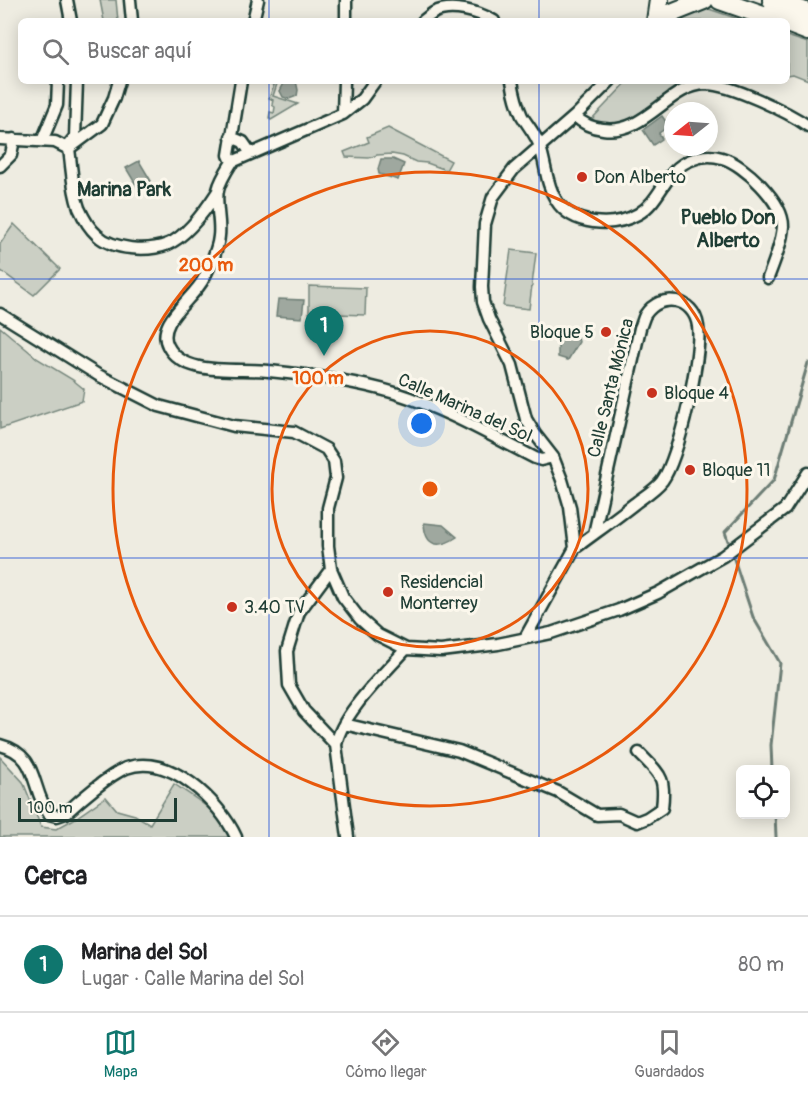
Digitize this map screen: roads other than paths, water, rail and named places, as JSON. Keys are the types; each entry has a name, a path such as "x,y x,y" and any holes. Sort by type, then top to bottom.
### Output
{"highway":[{"path":"656,18 659,0"},
{"path":"666,18 680,9 704,0"},
{"path":"720,0 771,18"},
{"path":"772,0 808,13"},
{"path":"790,24 808,31"}],"street":[{"path":"67,0 70,18"},
{"path":"130,0 132,18"},
{"path":"254,18 258,0"},
{"path":"346,0 346,18"},
{"path":"427,18 435,12 450,8 488,18"},
{"path":"42,141 57,105 58,84"},
{"path":"77,84 75,137 69,144 69,149 75,194 80,209 96,234 115,245 142,248 169,244 204,212 218,191"},
{"path":"69,149 102,124 118,84"},
{"path":"240,84 229,155 232,162 250,152 344,114 362,99 373,84"},
{"path":"344,84 344,114"},
{"path":"513,84 522,114 540,146 550,187 556,201 580,219 596,222 622,221 638,214 648,206 663,189 671,173 681,164 707,156 731,161 760,185 781,212 783,225 781,240 768,278"},
{"path":"525,638 575,548 570,507 553,457 526,419 512,364 483,302 484,234 490,203 514,169 575,116 607,84"},
{"path":"575,116 582,123 591,127 620,130 635,124 685,91 707,84 752,97 808,126"},
{"path":"231,137 243,142 250,152"},
{"path":"0,166 11,154 14,139"},
{"path":"0,140 55,142 69,149"},
{"name":"Calle Marina del Sol","path":"232,162 218,191 220,223 216,250 198,288 166,327 166,342 178,358 201,368 271,371 384,390 427,405 535,458 546,460 553,457"},
{"name":"Calle Santa Mónica","path":"575,548 594,534 651,491 663,480 686,416 699,339 694,312 678,300 670,299 660,303 645,316 594,534"},
{"path":"0,314 98,375 159,406 234,426 294,432 327,449 334,460 336,478 328,508 328,546 331,569 343,597 360,618 378,635 406,649 452,650 551,633 619,610 658,593 723,556 785,510 808,473"},
{"path":"331,569 299,612 287,651 289,685 304,711 336,745"},
{"path":"348,837 336,745 338,733 362,700 406,649"},
{"path":"344,724 459,751 558,792 597,815 619,814 637,822 663,808 664,792 661,776 639,753"},
{"path":"0,745 18,753 27,763 35,777 44,808 49,814 57,816 66,813 126,768 140,765 153,766 169,771 185,780 209,799 224,815 236,837"}],"waterway":[{"path":"728,541 725,532 774,480 808,363"},
{"path":"734,559 753,617 780,663 771,745 772,765"},
{"path":"775,819 776,837"}],"place":[{"name":"Don Alberto","path":"582,177"},
{"name":"Bloque 5","path":"606,332"},
{"name":"Marina del Sol","path":"324,356"},
{"name":"Bloque 4","path":"652,393"},
{"name":"Bloque 11","path":"690,470"},
{"name":"Residencial Monterrey","path":"388,592"},
{"name":"3.40 TV","path":"232,607"}],"district":[{"name":"Marina Park","path":"124,189"},
{"name":"Pueblo Don Alberto","path":"728,228"}]}
